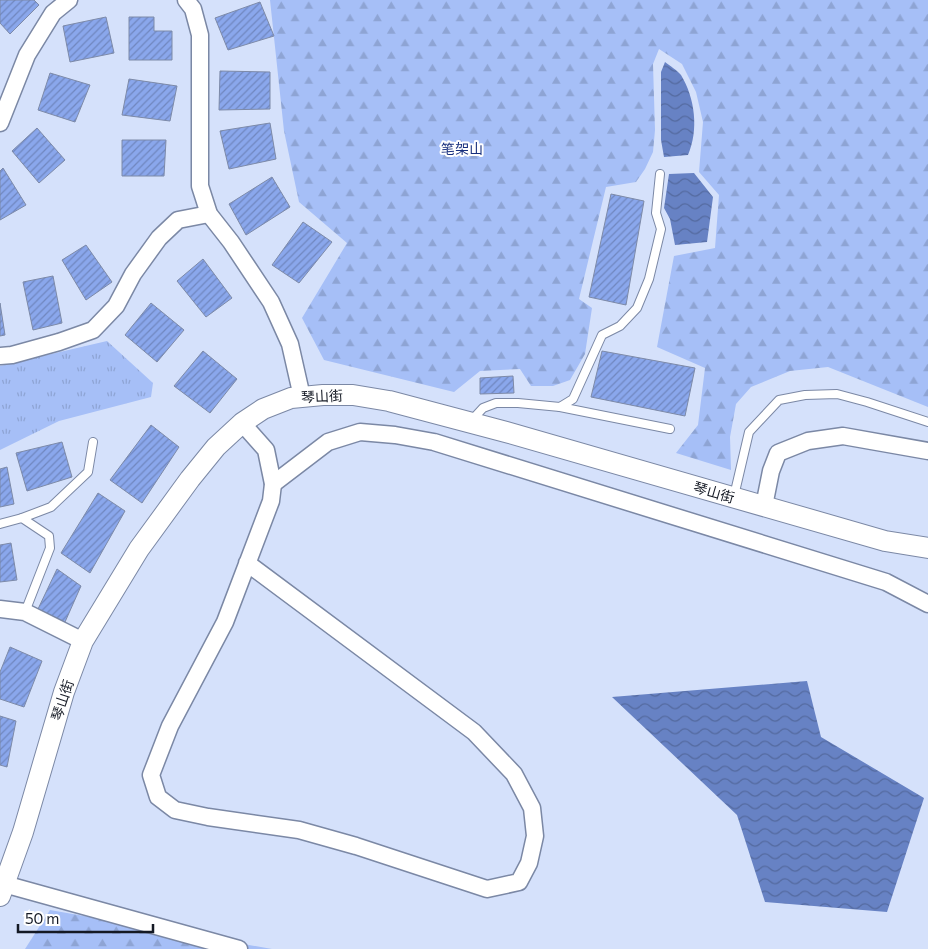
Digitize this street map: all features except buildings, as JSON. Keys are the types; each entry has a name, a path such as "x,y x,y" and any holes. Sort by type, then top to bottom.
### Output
{"street":[{"path":"0,123 27,55 53,13 69,0"},
{"path":"186,0 193,9 200,35 200,186 209,214 231,242 272,302 290,344 302,397"},
{"path":"0,356 21,353 93,330 116,306 133,274 159,238 178,220 209,214"},
{"name":"琴山街","path":"1,888 23,832 64,692 83,641 139,549 216,447 242,422 263,409 291,398 353,395 388,401 886,542 928,548"},
{"path":"242,422 266,450 273,484 272,501 225,622 170,726 154,767 151,775 158,797 176,810 208,817 299,830 356,846 487,890 519,882 529,863 535,836 532,808 514,774 474,732 248,563"},
{"path":"273,484 328,442 360,432 395,434 434,442 886,582 928,604"},
{"path":"764,506 771,472 778,453 808,441 843,436 928,451"},
{"path":"0,609 25,612 83,641"},
{"path":"1,888 239,949"}],"lane":[{"path":"560,407 573,399 602,336 620,326 637,308 649,279 661,228 656,213 660,174"},
{"path":"734,498 749,432 779,400 805,395 837,394 928,422"},
{"path":"470,423 483,408 496,403 518,403 560,407 670,429"},
{"path":"0,524 51,507 88,472 93,442"},
{"path":"22,518 48,536 50,548 25,612"}],"green space":[{"name":"笔架山","path":"270,0 928,0 928,407 828,367 790,371 751,387 736,404 730,437 731,470 676,453 698,425 705,368 657,347 674,256 715,248 719,195 699,172 703,122 696,92 682,64 659,49 653,64 655,130 653,152 636,182 606,187 579,299 592,308 585,354 570,380 553,386 531,386 520,369 480,371 454,392 324,360 302,318 347,243 299,202 284,131"},
{"path":"107,341 153,383 151,397 59,421 0,450 0,366"},
{"path":"50,910 272,949 25,949"}],"water":[{"path":"665,62 681,75 690,94 694,114 694,135 688,155 664,157 661,140 661,72"},
{"path":"694,173 713,197 707,242 675,245 670,219 664,208 669,174"},
{"path":"807,681 821,737 924,798 887,912 765,902 737,815 612,697"}]}
